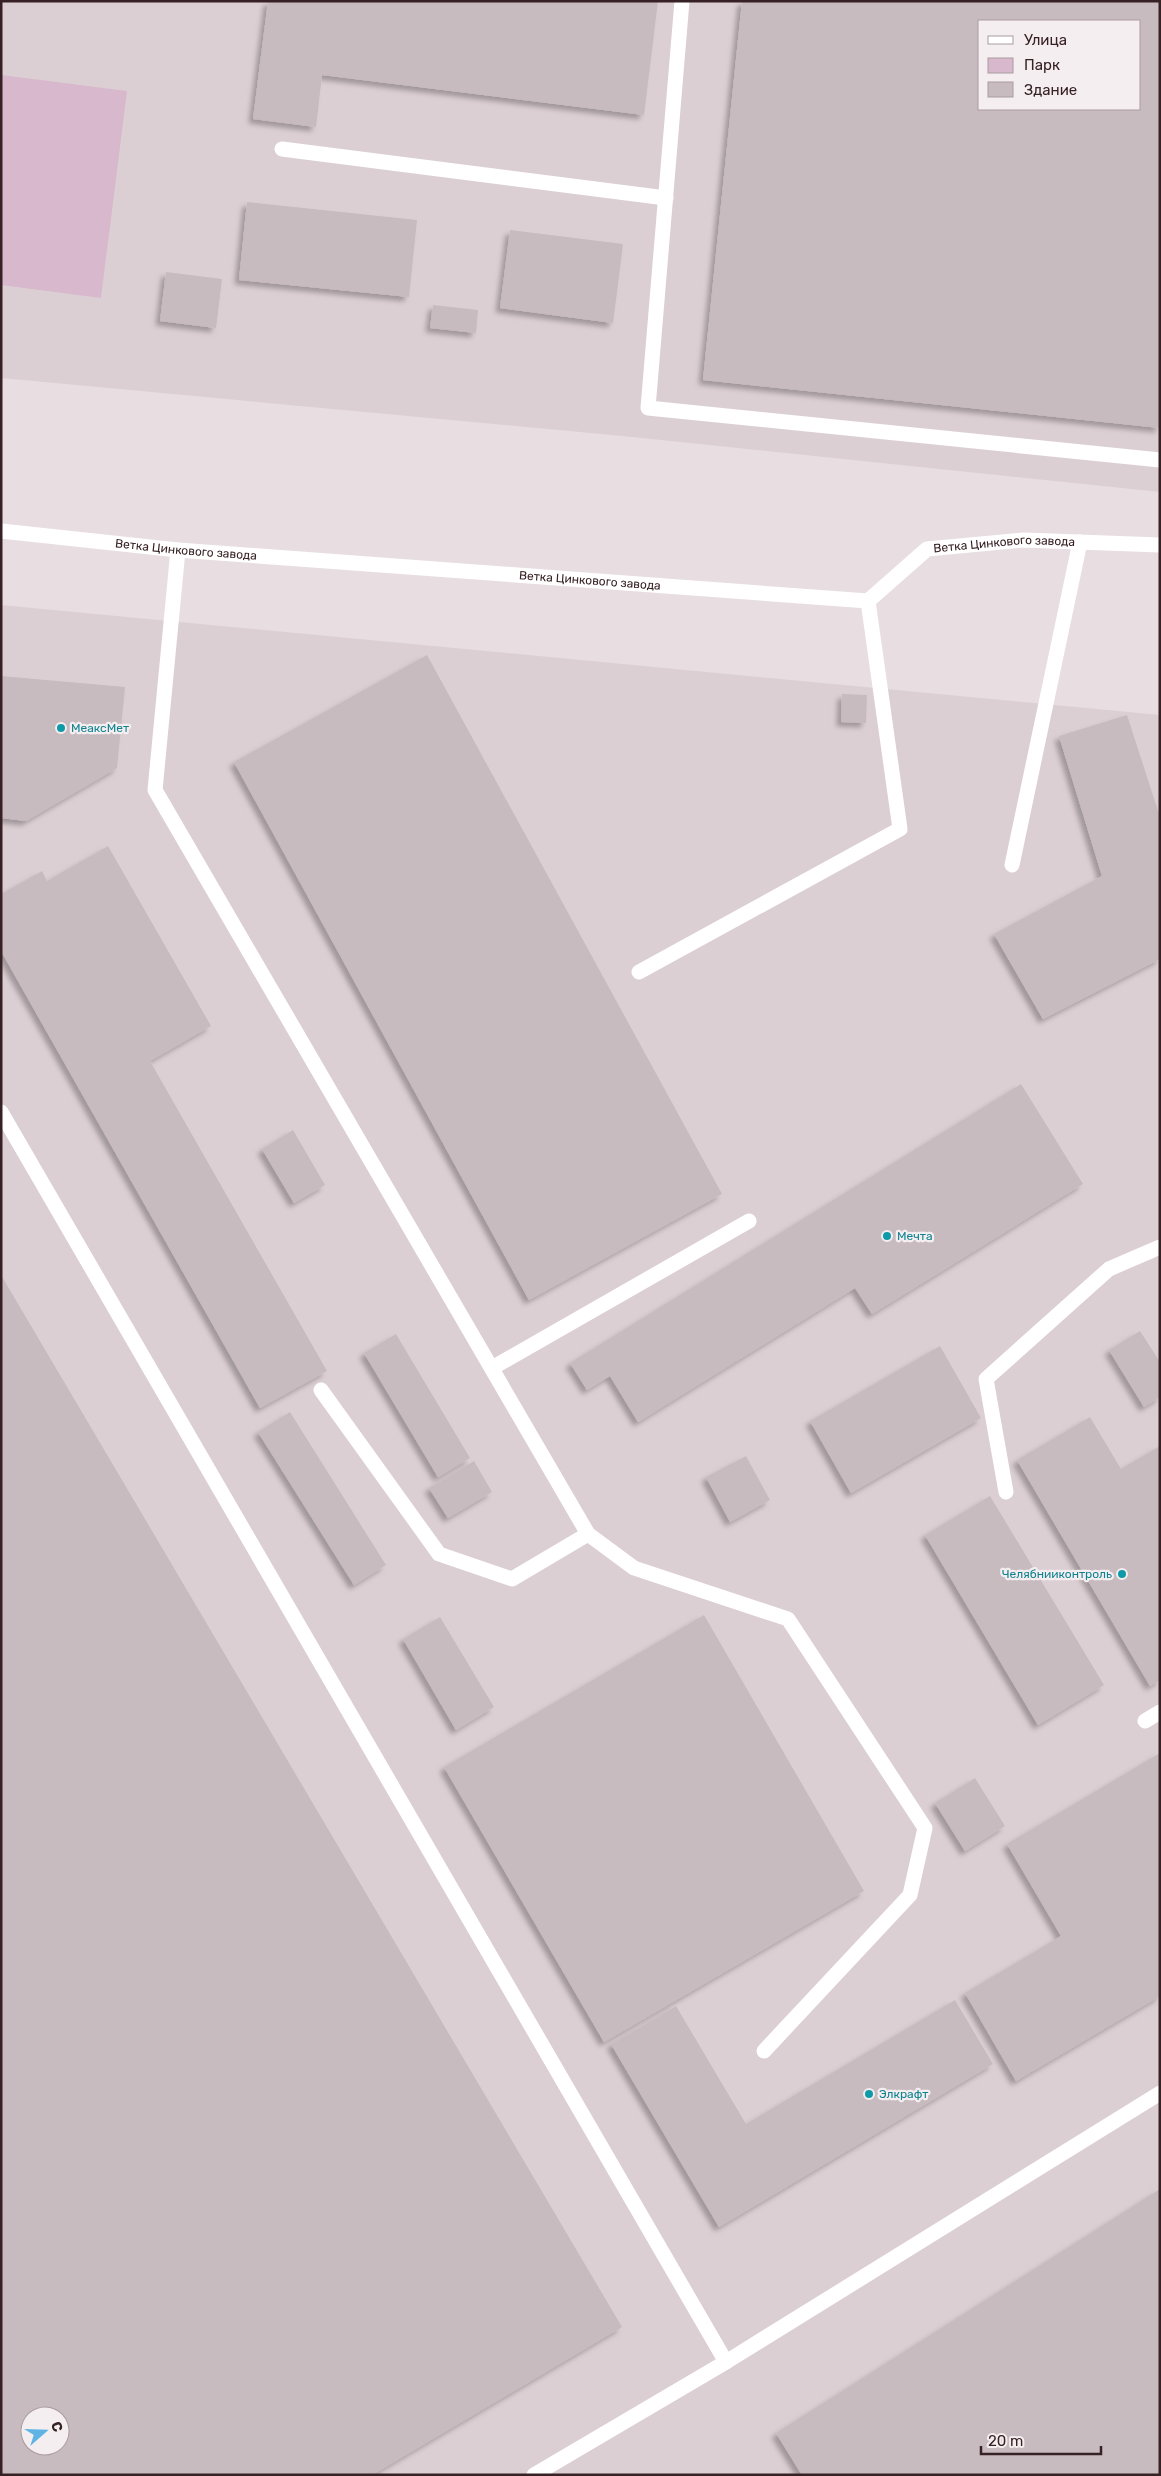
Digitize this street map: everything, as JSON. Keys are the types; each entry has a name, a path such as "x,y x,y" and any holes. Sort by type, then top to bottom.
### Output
{"street":[{"path":"682,1 648,408 1160,460"},
{"path":"282,149 666,198"},
{"name":"Ветка Цинкового завода","path":"1,532 178,550 868,601 927,549 1024,540 1160,545"},
{"path":"1012,865 1080,542"},
{"path":"178,550 155,790 588,1534 634,1568 788,1619 925,1828 910,1895 764,2051"},
{"path":"639,972 900,829 868,601"},
{"path":"1,1112 726,2362"},
{"path":"492,1368 750,1221"},
{"path":"1006,1492 986,1379 1110,1269 1160,1247"},
{"path":"321,1390 439,1554 512,1579 588,1534"},
{"path":"1145,1721 1160,1712"},
{"path":"534,2475 726,2362 1160,2093"}],"shaded area":[{"path":"1,1 1160,1 1160,492 622,436 1,378"},
{"path":"1,605 1160,715 1160,2475 1,2475"}],"green space":[{"path":"1,75 127,91 101,298 1,285"}],"building":[{"path":"268,1 658,1 644,115 322,75 316,127 253,119"},
{"path":"742,1 1160,1 1160,428 703,380"},
{"path":"247,202 417,220 409,297 239,280"},
{"path":"510,230 623,244 613,323 500,308"},
{"path":"166,272 222,279 216,328 160,321"},
{"path":"433,305 478,310 476,333 430,328"},
{"path":"427,655 722,1194 529,1300 234,762"},
{"name":"МеаксМет","path":"1,676 125,687 117,768 26,821 1,818"},
{"path":"842,694 867,695 866,723 841,722"},
{"path":"1127,715 1160,817 1160,959 1043,1019 994,934 1102,876 1059,736"},
{"path":"108,846 211,1026 150,1061 327,1371 260,1408 1,951 1,894 42,871 47,881"},
{"name":"Мечта","path":"1021,1084 1083,1184 872,1314 855,1288 638,1422 610,1376 587,1390 570,1363"},
{"path":"293,1130 325,1185 294,1203 262,1149"},
{"path":"1,1275 622,2327 372,2475 1,2475"},
{"path":"1140,1331 1160,1362 1160,1397 1144,1407 1109,1350"},
{"path":"396,1334 470,1458 438,1477 364,1353"},
{"path":"940,1346 981,1418 851,1493 810,1421"},
{"path":"290,1412 386,1565 354,1585 258,1432"},
{"name":"Челябнииконтроль","path":"1090,1417 1121,1469 1160,1446 1160,1680 1150,1686 1017,1460"},
{"path":"746,1456 770,1500 730,1522 706,1477"},
{"path":"474,1461 492,1492 448,1518 429,1488"},
{"path":"990,1496 1104,1685 1038,1725 925,1535"},
{"path":"704,1615 864,1891 604,2042 444,1767"},
{"path":"440,1617 494,1707 456,1730 403,1639"},
{"path":"1160,1753 1160,1996 1016,2081 965,1993 1061,1936 1007,1844"},
{"path":"975,1778 1005,1826 965,1851 935,1803"},
{"name":"Элкрафт","path":"955,2000 993,2064 719,2227 611,2044 676,2006 746,2124"},
{"path":"1160,2189 1160,2475 802,2475 776,2433"}],"place":[{"name":"МеаксМет","path":"61,728"},
{"name":"Мечта","path":"887,1236"},
{"name":"Челябнииконтроль","path":"1122,1574"},
{"name":"Элкрафт","path":"869,2094"}]}
